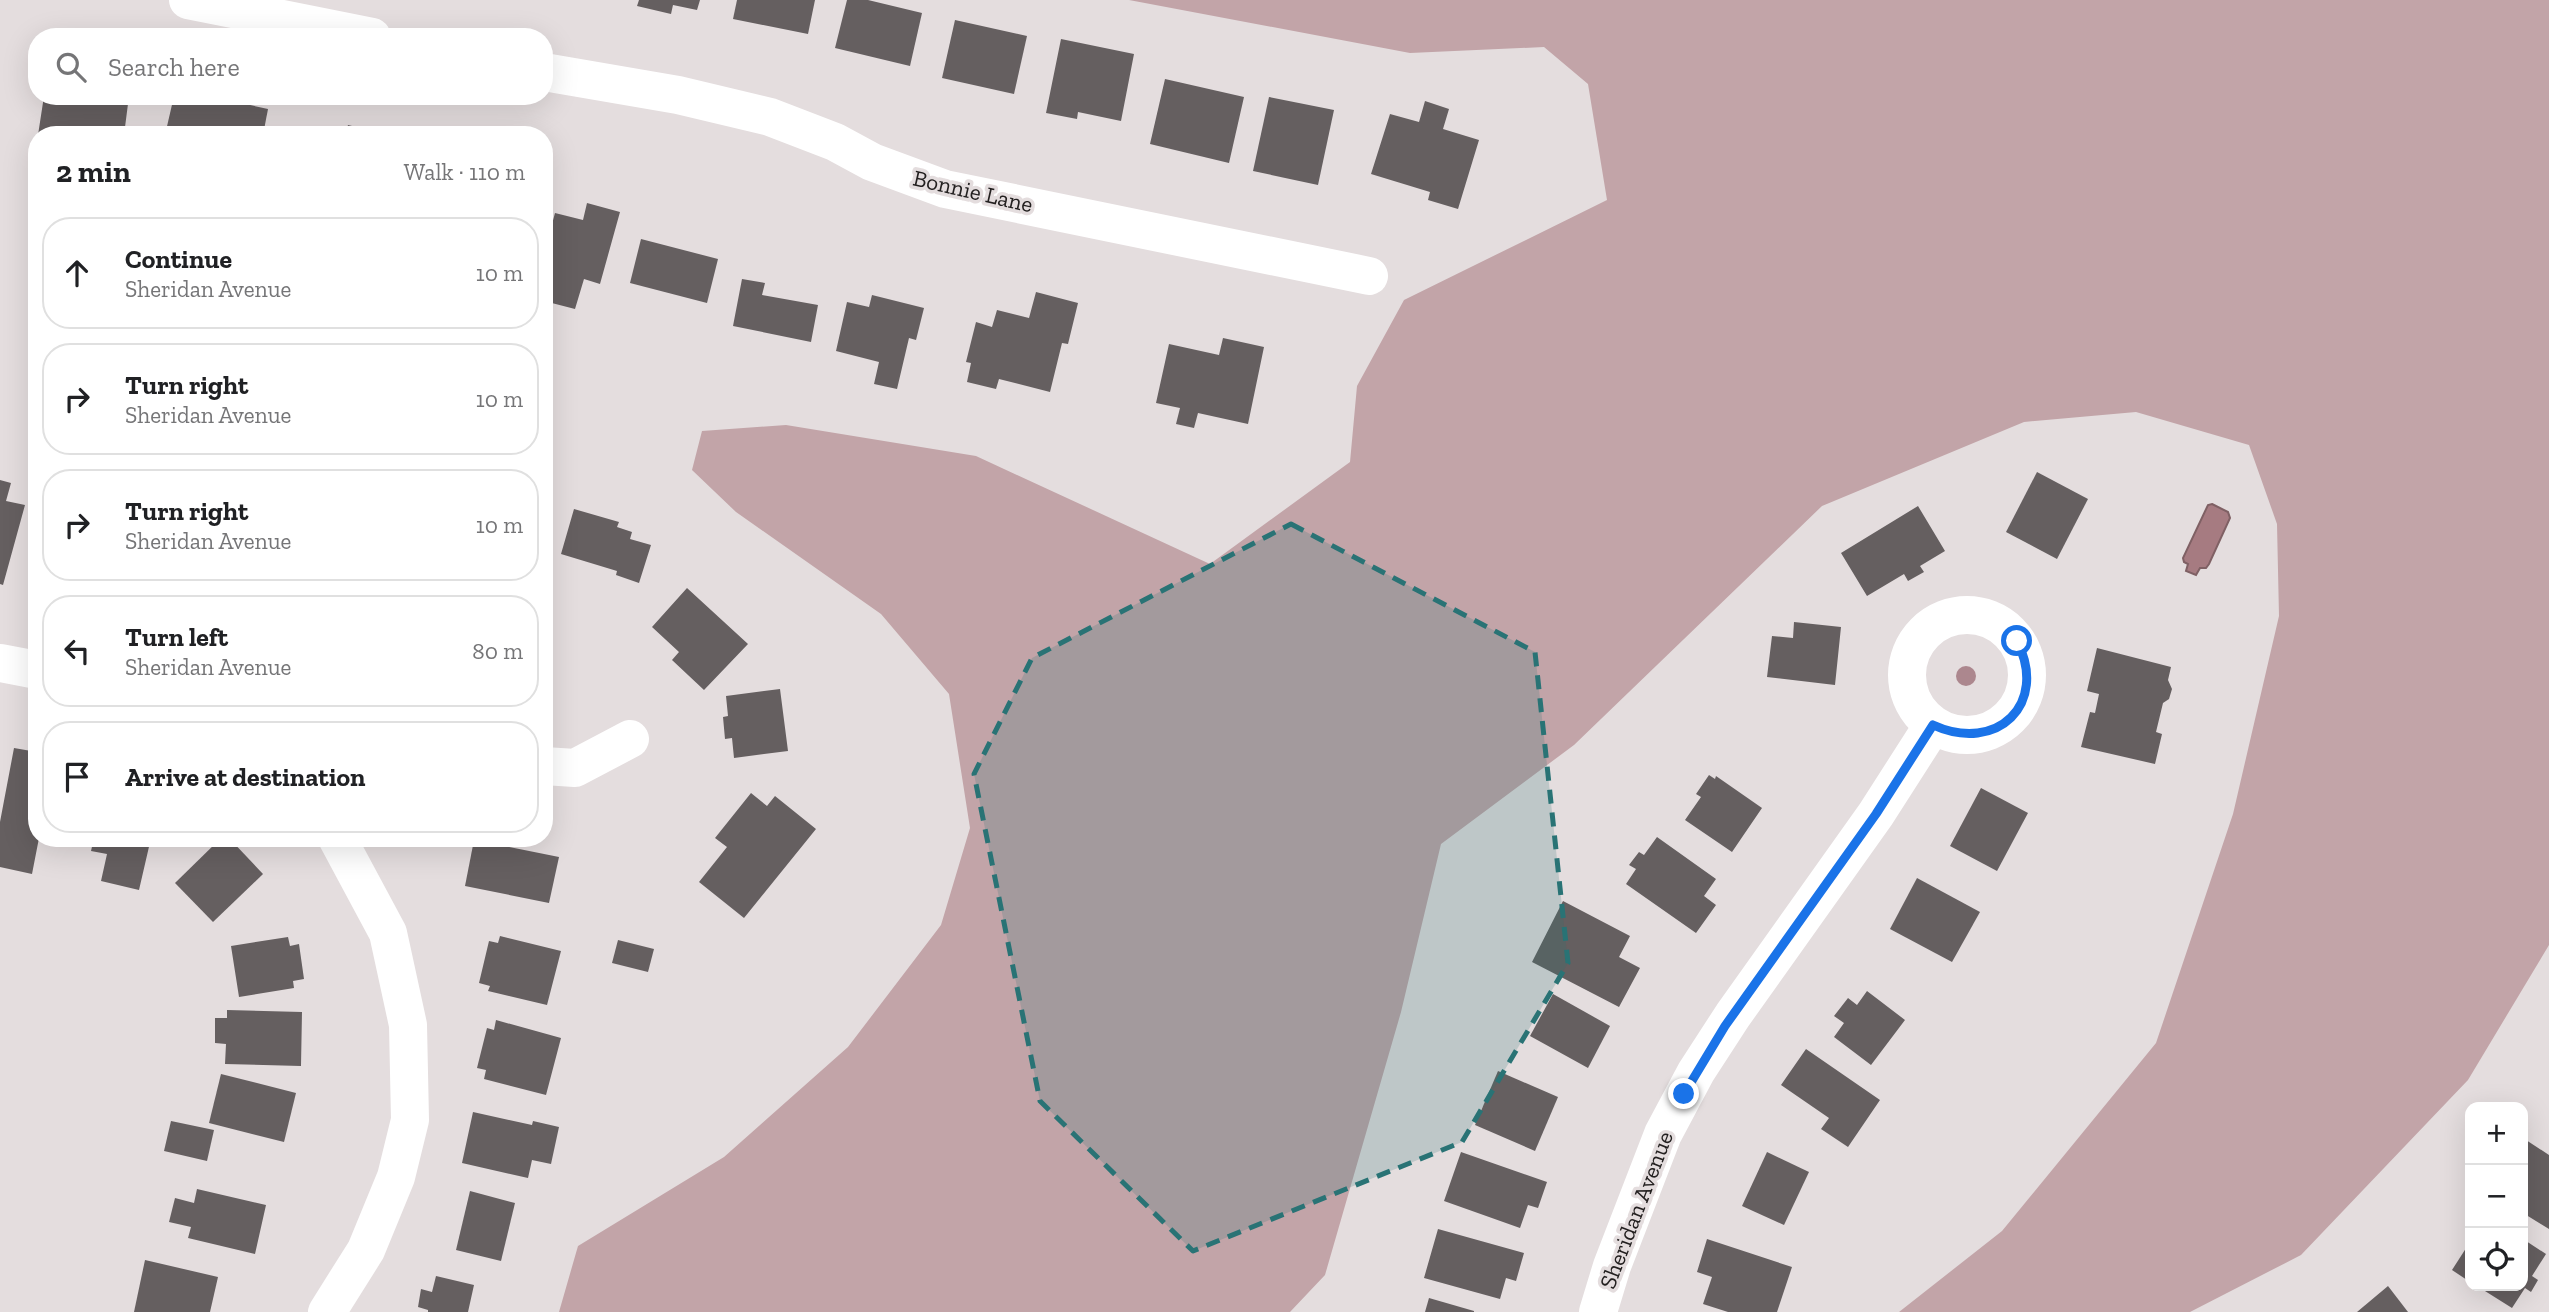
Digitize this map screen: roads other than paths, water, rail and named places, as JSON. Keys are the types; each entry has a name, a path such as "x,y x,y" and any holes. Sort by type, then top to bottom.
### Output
{"street":[{"path":"188,0 327,28"},
{"name":"Bonnie Lane","path":"553,74 678,95 770,117 835,142 872,162 945,188 1369,276"},
{"path":"0,663 28,668"},
{"name":"Sheridan Avenue","path":"1598,1312 1612,1266 1663,1134 1696,1072 1733,1015 1876,814 1933,725"},
{"path":"553,767 575,768 629,739"},
{"path":"327,1312 366,1250 396,1177 410,1121 408,1025 388,933 342,847"}]}
